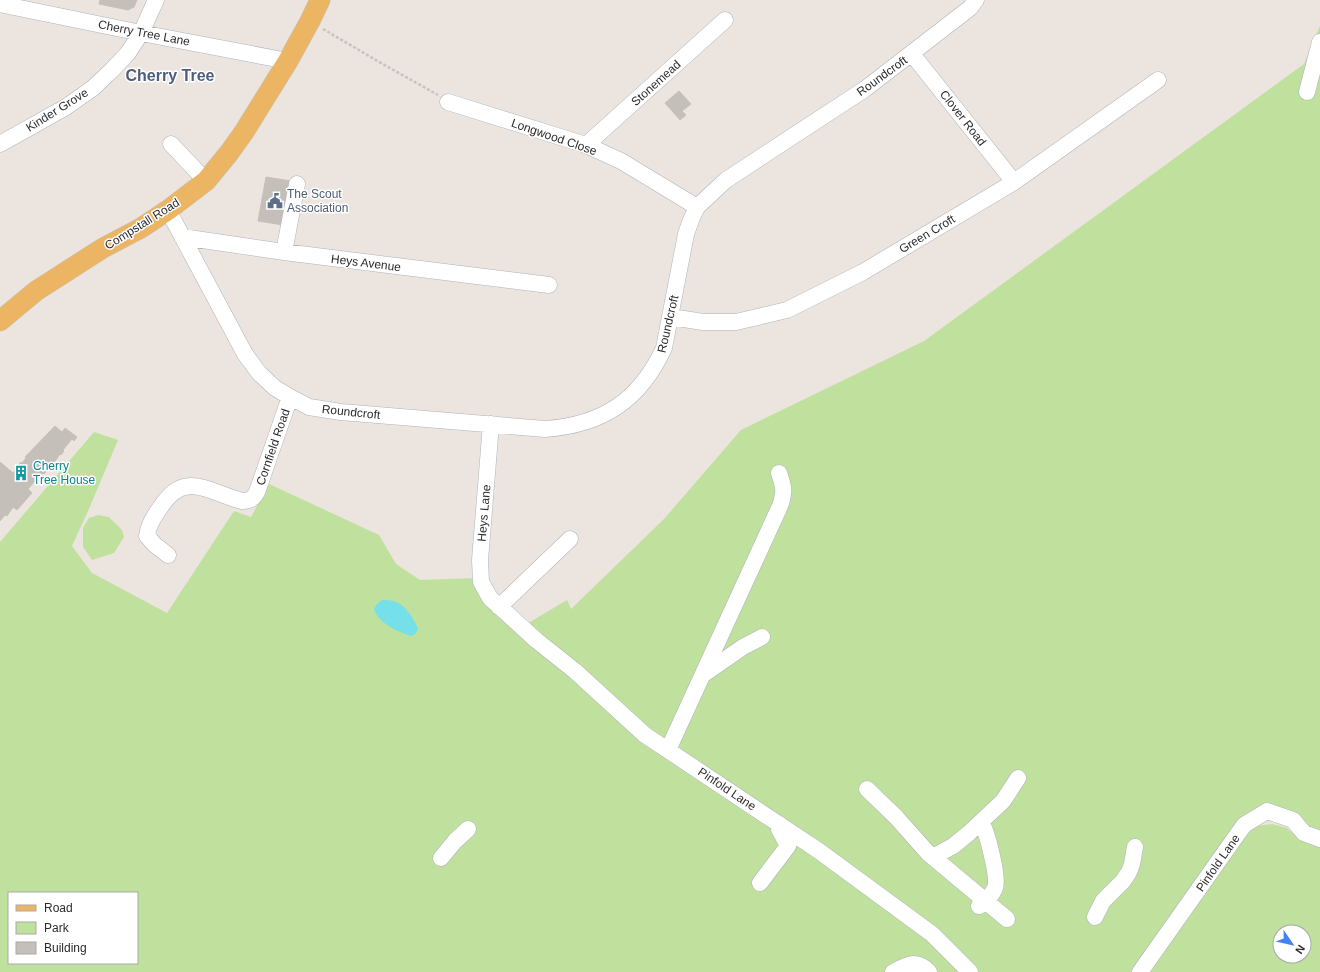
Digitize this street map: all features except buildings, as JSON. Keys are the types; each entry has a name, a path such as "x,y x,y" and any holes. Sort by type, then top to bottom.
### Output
{"main road":[{"name":"Compstall Road","path":"0,322 36,291 103,248 141,228 168,210 206,181 244,132 288,61 320,0"}],"street":[{"name":"Kinder Grove","path":"0,144 66,107 92,88 112,70 128,53 141,33 156,0"},
{"name":"Roundcroft","path":"168,210 245,354 259,373 275,388 308,407 341,412 545,429 559,428 585,422 610,412 632,395 651,373 664,348 686,234 690,220 697,206 726,180 864,89 912,54 970,8 976,0"},
{"name":"Cherry Tree Lane","path":"0,4 20,4 141,33 288,61"},
{"name":"Stonemead","path":"586,145 725,20"},
{"path":"1308,92 1320,42"},
{"name":"Clover Road","path":"912,54 1014,182"},
{"name":"Green Croft","path":"671,317 703,322 736,322 787,310 863,272 1014,182 1158,80"},
{"name":"Longwood Close","path":"448,102 586,145 621,162 697,206"},
{"path":"171,144 206,181"},
{"path":"284,252 297,184"},
{"name":"Heys Avenue","path":"182,237 284,252 549,285"},
{"name":"Cornfield Road","path":"168,555 155,545 147,536 147,530 151,521 161,505 174,490 190,485 198,486 242,501 248,501 254,498 290,397"},
{"name":"Heys Lane","path":"491,424 480,560 481,582 495,603"},
{"path":"668,750 784,496 784,488 779,473"},
{"path":"495,603 570,539"},
{"name":"Pinfold Lane","path":"495,603 646,735 819,851 932,934 970,972"},
{"path":"704,674 744,647 762,637"},
{"path":"933,857 953,846 981,822 1002,801 1018,778"},
{"path":"867,789 933,857 982,904 1007,919"},
{"name":"Pinfold Lane","path":"1140,972 1244,825 1267,811 1292,820 1304,832 1320,839"},
{"path":"981,822 985,827 990,844 996,881 995,888 982,904"},
{"path":"760,883 788,846 779,829 780,824"},
{"path":"441,858 455,841 468,829"},
{"path":"1095,917 1103,901 1129,872 1136,848"},
{"path":"893,972 916,963 923,966 929,972"}],"path":[{"path":"310,21 448,102"}],"green space":[{"path":"1320,26 1320,831 1309,827 1269,804 1134,972 0,972 0,542 94,432 118,440 72,546 92,573 167,613 234,511 251,517 269,484 379,535 396,564 420,580 476,578 525,625 567,600 571,609 664,519 741,430 924,341 1304,64"},
{"path":"98,515 109,517 122,530 124,537 114,553 92,560 83,547 83,528 89,518"},
{"path":"1272,824 1287,828 1298,838 1320,847 1320,972 1148,972 1245,836 1256,826"}],"water":[{"path":"382,600 391,600 399,603 406,609 417,626 418,629 415,634 411,636 400,632 380,619 374,609"}],"place":[{"name":"The Scout Association","path":"275,201"},
{"name":"Cherry Tree House","path":"21,473"}],"district":[{"name":"Cherry Tree","path":"170,75"}]}
